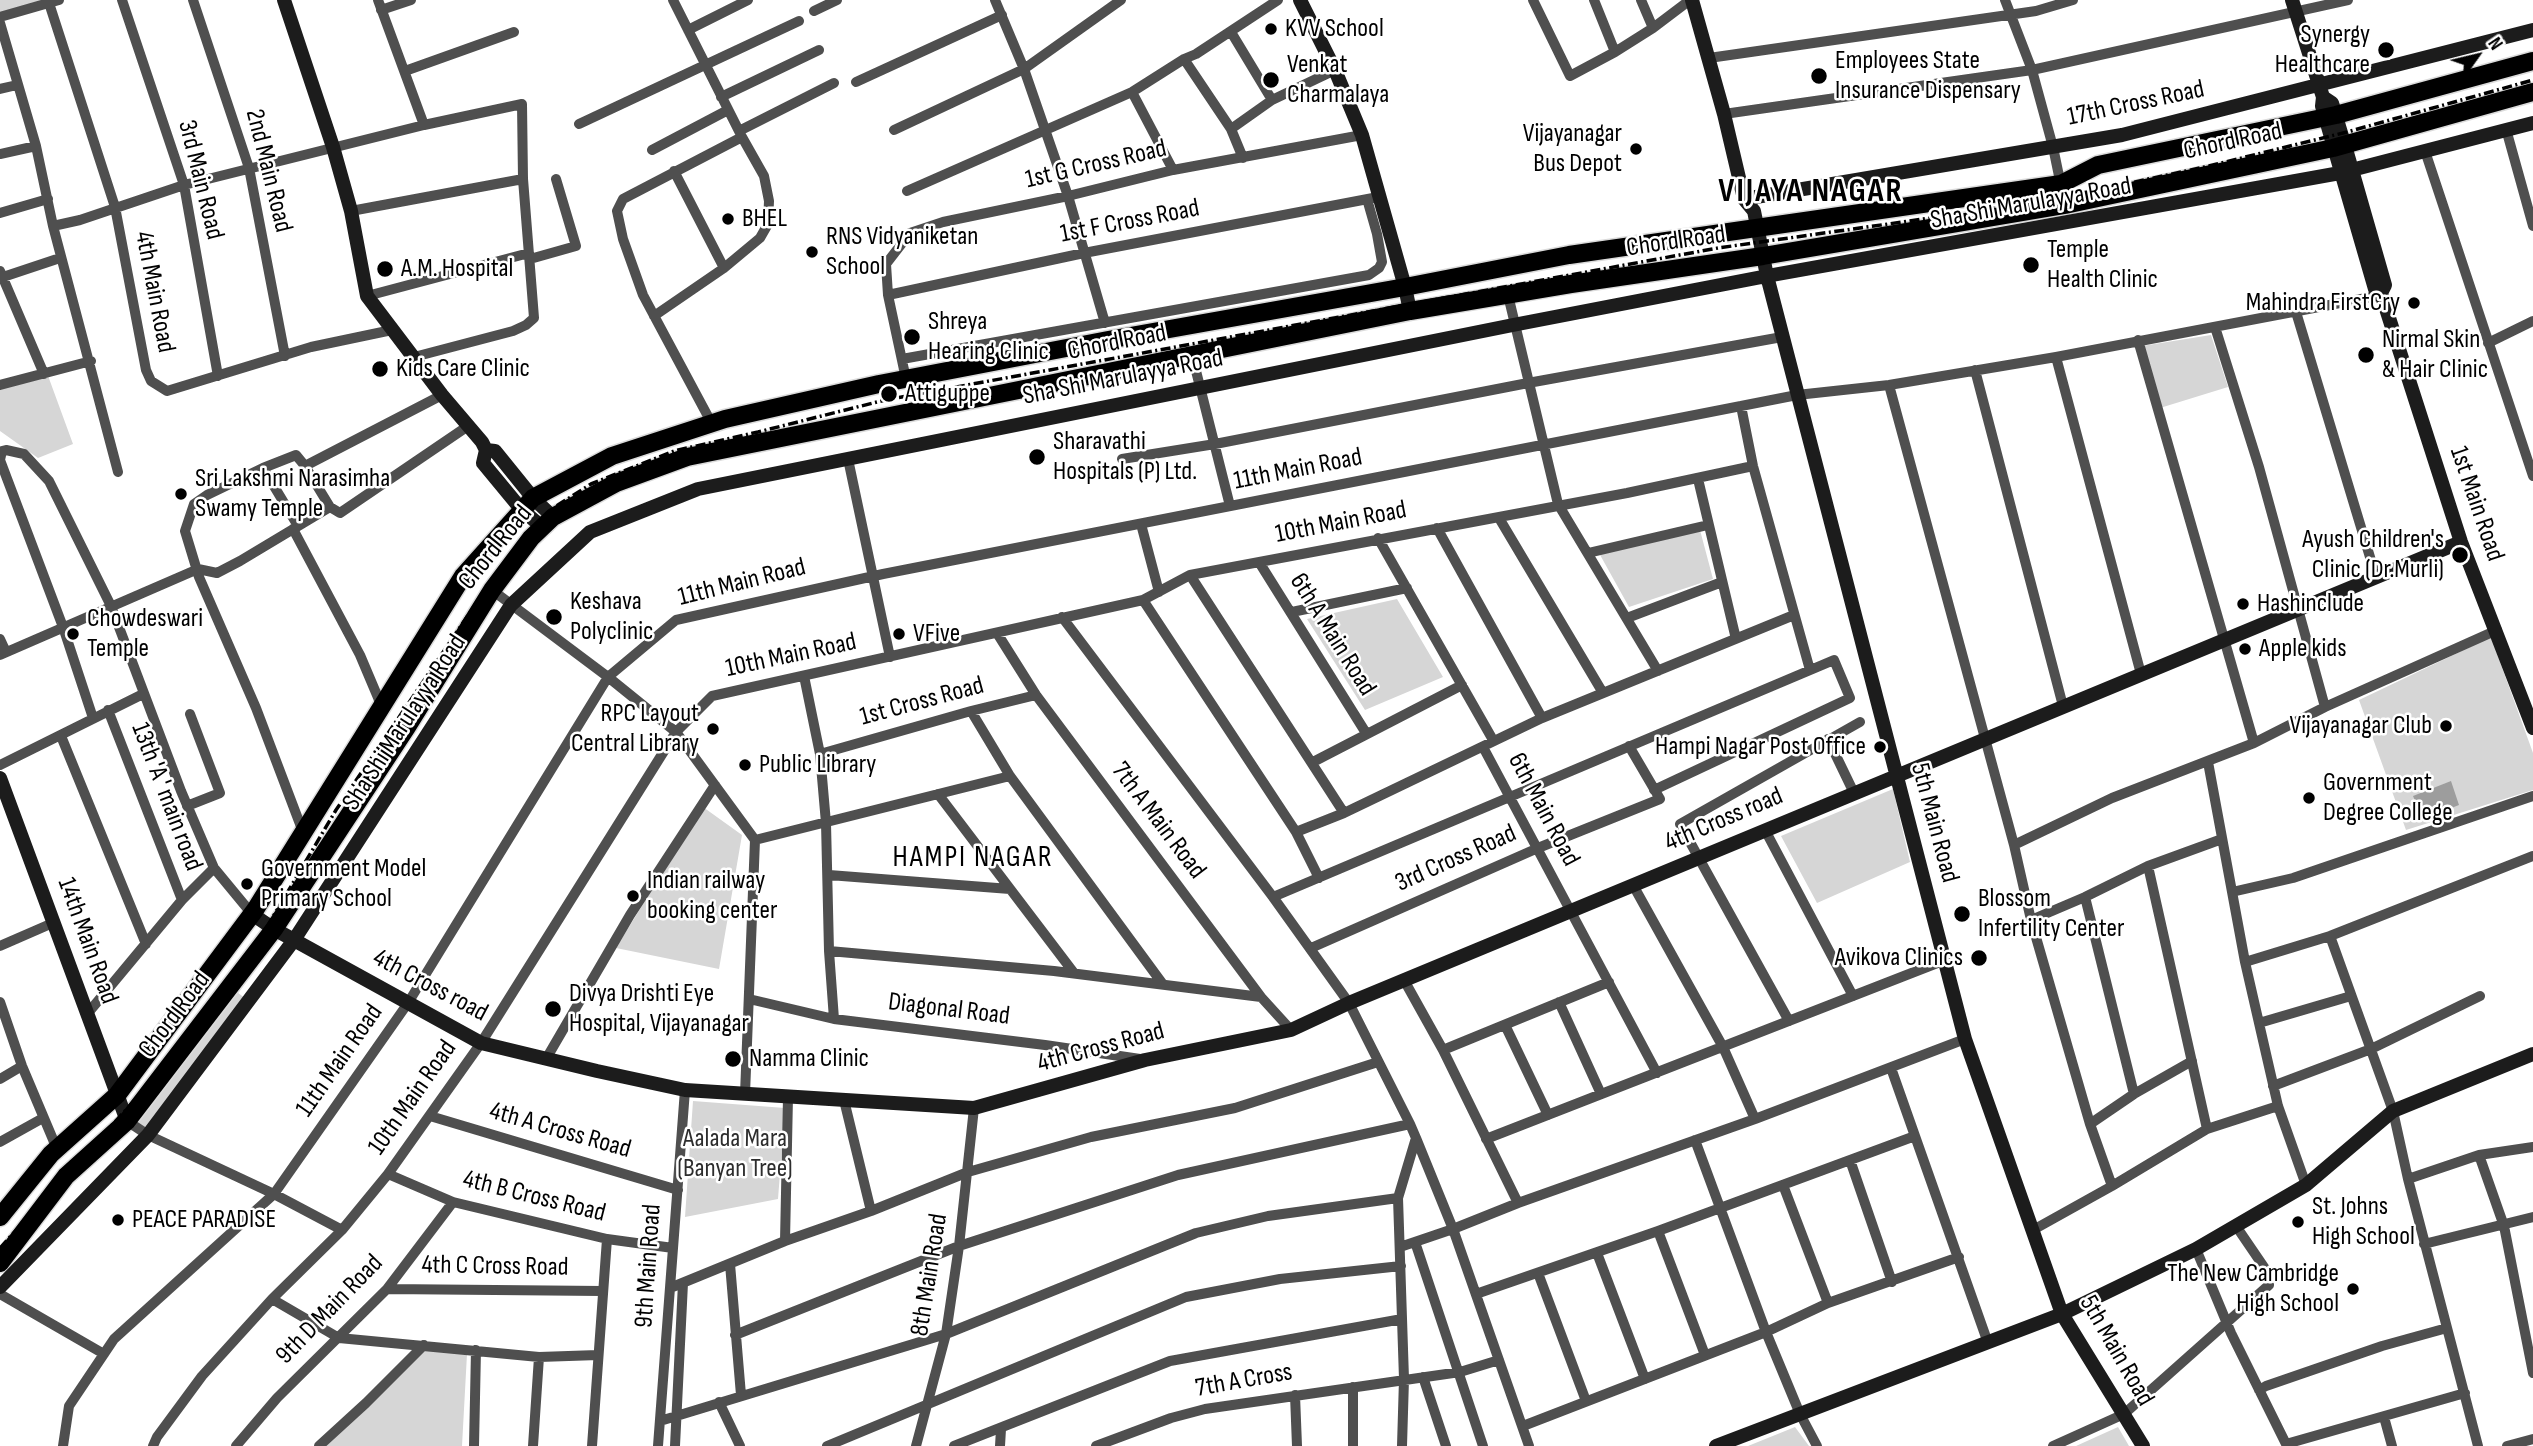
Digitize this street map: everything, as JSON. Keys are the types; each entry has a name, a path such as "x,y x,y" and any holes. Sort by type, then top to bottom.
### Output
{"main road":[{"name":"Chord Road","path":"0,1217 57,1149 117,1095 252,914 463,576 527,503 612,456 711,422 906,379 1108,340 1569,255 2061,184 2098,165 2331,116 2533,61"},
{"name":"Chord Road","path":"0,1263 66,1176 127,1121 274,929 407,727 492,590 531,538 548,522 616,483 687,457 1410,312 2065,205 2339,146 2533,92"}],"street":[{"name":"3rd Main Road","path":"122,0 184,185 218,376"},
{"name":"2nd Main Road","path":"193,0 249,167 285,356"},
{"path":"284,0 333,147 351,211 367,296 482,442 486,450 483,463 548,522"},
{"path":"411,0 379,5 424,125"},
{"path":"654,316 724,268 760,238 768,224 769,201 764,176 673,0"},
{"path":"688,30 748,0"},
{"path":"814,11 837,0"},
{"path":"995,0 1024,69 1068,196 1105,323"},
{"path":"894,131 1024,69 1121,0"},
{"path":"906,191 1132,92 1278,0"},
{"path":"902,359 1369,275 1379,268 1382,262 1374,198 1362,135 1335,70 1300,0"},
{"path":"1533,0 1570,76 1615,52 1691,0"},
{"path":"1594,0 1615,52"},
{"path":"1641,0 1653,28"},
{"name":"5th Main Road","path":"1691,0 1724,114 1744,199 1754,211 1782,337 1965,1039 2062,1314 2143,1446"},
{"path":"2005,0 2032,70 2053,147 2065,205"},
{"path":"1709,58 2036,11 2073,0"},
{"path":"1724,114 2032,70 2294,7 2348,0"},
{"path":"0,17 54,1"},
{"name":"4th Main Road","path":"54,1 115,207 146,370 151,381 167,391 285,356 392,330"},
{"name":"1st Main Road","path":"2294,7 2321,92 2322,106 2331,116 2375,289 2382,294 2461,542 2528,696 2533,728"},
{"path":"856,82 1002,15"},
{"path":"579,124 799,21"},
{"path":"0,23 36,146 60,258 91,361 118,472"},
{"name":"17th Cross Road","path":"1744,199 2122,135 2321,92 2533,30"},
{"path":"405,71 513,32"},
{"path":"1231,32 1272,100"},
{"path":"721,97 819,50"},
{"path":"1184,59 1231,129 1243,158"},
{"path":"1231,129 1272,100 1335,70"},
{"path":"711,422 643,295 623,239 617,211 623,199 834,83"},
{"path":"0,89 17,85"},
{"path":"1132,92 1173,170"},
{"path":"53,226 249,167 523,104 523,179 534,318 513,331 414,357"},
{"path":"652,150 728,110"},
{"name":"Sha Shi Marulayya Road","path":"0,1287 148,1135 294,940 511,605 590,532 698,489 1767,276 2346,172 2533,123"},
{"path":"2506,129 2533,226"},
{"name":"1st G Cross Road","path":"906,379 888,295 886,264 910,233 943,222 1068,196 1173,170 1362,135"},
{"path":"0,155 36,146"},
{"path":"2425,151 2533,476"},
{"path":"674,171 724,268"},
{"path":"351,211 523,179"},
{"path":"367,296 576,246 556,179"},
{"path":"1374,198 1405,287 1410,312"},
{"name":"1st F Cross Road","path":"888,295 1084,253 1374,198"},
{"path":"0,213 48,199"},
{"path":"44,374 2,274 60,258"},
{"name":"11th Main Road","path":"63,1446 69,1406 114,1339 274,1194 408,1003 608,677 676,620 872,577 1797,395 1889,385 2056,357 2382,294"},
{"path":"1508,295 1513,325 1558,504 1658,671"},
{"path":"2296,312 2376,577"},
{"path":"2488,342 2533,321"},
{"path":"2215,327 2259,467 2325,707"},
{"path":"1122,459 1215,444 1782,337"},
{"path":"2138,340 2254,743"},
{"path":"1192,355 1230,506"},
{"path":"2056,357 2141,674"},
{"path":"0,385 91,361"},
{"path":"1975,370 2063,706"},
{"path":"1889,385 2014,845 2031,920 2090,1124 2112,1186"},
{"path":"305,466 442,394"},
{"path":"1273,897 1810,670 1753,466 1741,406"},
{"path":"303,832 257,708 199,577 185,531 194,504 263,467 296,455 330,507 340,513 468,426"},
{"path":"93,718 0,454 24,454 49,481 111,606 187,806 214,868 252,914"},
{"path":"848,459 890,657"},
{"name":"10th Main Road","path":"153,1446 202,1376 272,1299 342,1230 388,1174 481,1043 676,732 712,696 1143,600 1191,575 1378,538 1499,518 1753,466"},
{"path":"263,467 356,646 382,707"},
{"path":"1698,479 1736,639"},
{"path":"0,639 3,654 198,569 217,573 330,507"},
{"path":"1499,518 1603,693"},
{"path":"1142,524 1159,592"},
{"path":"1588,553 1708,525"},
{"path":"1437,528 1542,718"},
{"name":"6th Main Road","path":"1378,538 1462,685 1509,797 1657,1073"},
{"name":"4th Cross road","path":"1571,910 2461,542"},
{"name":"6th A Main Road","path":"1259,562 1366,733"},
{"path":"1191,575 1344,813"},
{"path":"1627,618 1722,582"},
{"path":"1292,612 1407,588"},
{"path":"492,590 676,732 755,840 745,1094"},
{"path":"1143,600 1296,832 1319,878"},
{"path":"1296,832 1344,813 1542,718 1794,615"},
{"path":"1062,617 1311,948 1349,1003 1410,1124 1453,1229 1529,1446"},
{"path":"2014,845 2112,798 2254,743 2325,707 2497,630"},
{"name":"7th A Main Road","path":"997,633 1036,695 1261,997 1291,1030"},
{"name":"3rd Cross Road","path":"1311,948 1657,794 1850,698 1834,660 1810,670"},
{"path":"804,677 820,754 829,875 829,951 834,1018"},
{"path":"1312,761 1462,685"},
{"path":"0,765 143,694"},
{"name":"1st Cross Road","path":"820,754 1036,695"},
{"name":"13th 'A ' main road","path":"108,710 182,900"},
{"path":"971,711 1010,776 1161,983"},
{"path":"187,806 220,793 190,714"},
{"path":"1789,1021 1680,824 1681,821 1860,722"},
{"path":"61,736 146,944"},
{"path":"1828,739 1854,793"},
{"path":"1629,746 1657,794"},
{"path":"2208,762 2245,962 2273,1086 2306,1185"},
{"path":"755,840 1010,776"},
{"path":"546,1059 630,915 715,785"},
{"name":"14th Main Road","path":"2,788 55,922 127,1121"},
{"path":"938,794 1074,973"},
{"path":"2232,892 2292,878 2533,796"},
{"path":"1765,830 1853,996"},
{"path":"2031,920 2148,866 2222,839"},
{"path":"2245,962 2330,936 2533,856"},
{"path":"2148,866 2207,1129"},
{"path":"88,1013 182,900 214,868"},
{"path":"829,875 1010,889"},
{"path":"1633,885 1723,1047 1755,1118"},
{"path":"2085,897 2134,1094"},
{"name":"4th Cross Road","path":"597,1072 685,1090 974,1108 1145,1060 1291,1030 1571,910"},
{"name":"4th Cross road","path":"252,914 274,929 481,1043 597,1072"},
{"path":"0,946 55,922"},
{"path":"2330,936 2393,1111 2424,1244 2477,1446"},
{"path":"829,951 1074,973 1261,997"},
{"path":"1486,1139 1945,960"},
{"path":"1404,980 1443,1050 1518,1203"},
{"path":"1443,1050 1609,982"},
{"path":"2259,1023 2351,996"},
{"path":"2273,1086 2371,1049 2480,996"},
{"name":"Diagonal Road","path":"749,999 834,1018 1145,1060"},
{"path":"0,1002 22,1066 57,1149"},
{"path":"1559,1002 1601,1094"},
{"path":"1505,1025 1548,1115"},
{"path":"1400,1247 1965,1039"},
{"path":"1716,1446 2062,1314 2196,1249 2306,1185 2393,1111 2533,1054"},
{"path":"2090,1124 2134,1094 2192,1061"},
{"path":"670,1288 968,1172 1091,1137 1236,1108 1378,1062"},
{"path":"0,1079 22,1066"},
{"path":"1891,1068 1987,1343"},
{"name":"9th Main Road","path":"658,1446 685,1090"},
{"path":"785,1241 788,1097"},
{"path":"844,1100 871,1211"},
{"path":"2033,1230 2207,1129 2278,1106"},
{"name":"8th Main Road","path":"916,1446 946,1334 974,1108"},
{"name":"4th A Cross Road","path":"430,1116 678,1190"},
{"path":"0,1142 43,1118"},
{"path":"127,1121 148,1135 274,1194 342,1230"},
{"path":"735,1335 959,1245 1178,1175 1410,1124"},
{"path":"1476,1294 1597,1253 1915,1136"},
{"path":"1402,1446 1404,1379 1398,1198 1416,1138"},
{"path":"1695,1140 1766,1332 1800,1414 1817,1446"},
{"path":"2408,1179 2479,1155 2533,1147"},
{"path":"2479,1155 2504,1226 2533,1373"},
{"path":"1850,1160 1892,1282"},
{"name":"4th B Cross Road","path":"388,1174 453,1202 607,1239 673,1248"},
{"path":"1783,1185 1828,1303"},
{"path":"660,1420 946,1334 1196,1233 1268,1216 1398,1198"},
{"name":"9th D Main Road","path":"236,1446 277,1398 387,1289 453,1202"},
{"path":"2424,1244 2533,1217"},
{"path":"2053,1446 2124,1415 2269,1285 2266,1270 2236,1226"},
{"path":"1658,1231 1705,1355"},
{"path":"592,1446 607,1239"},
{"path":"1415,1241 1483,1446"},
{"path":"2196,1249 2227,1323 2287,1445 2465,1393"},
{"path":"1597,1253 1644,1379"},
{"path":"1522,1426 1766,1332 1828,1303 1959,1257"},
{"path":"730,1264 741,1395"},
{"path":"827,1446 927,1402 1186,1297 1280,1279 1401,1266"},
{"path":"1538,1273 1586,1401"},
{"path":"675,1446 683,1283"},
{"name":"4th C Cross Road","path":"387,1289 602,1291"},
{"path":"0,1294 104,1354"},
{"path":"272,1299 339,1338 540,1357 598,1355"},
{"path":"954,1446 1170,1360 1402,1319"},
{"path":"2259,1390 2382,1346 2447,1328"},
{"path":"319,1446 424,1345"},
{"path":"474,1446 476,1350"},
{"path":"533,1446 540,1357"},
{"name":"7th A Cross","path":"1096,1446 1171,1418 1205,1409 1460,1372 1499,1360"},
{"path":"1423,1377 1446,1446"},
{"path":"1353,1387 1353,1446"},
{"path":"1295,1395 1297,1446"},
{"path":"719,1402 740,1446"},
{"path":"2384,1417 2392,1446"},
{"path":"1000,1446 1001,1429"},
{"path":"2507,1446 2533,1439"}],"green space":[{"path":"0,0 51,0 0,15"},
{"path":"2211,335 2228,387 2160,408 2142,346"},
{"path":"47,373 73,444 38,458 0,431 0,387"},
{"path":"1700,530 1713,579 1629,607 1599,553"},
{"path":"1397,599 1443,677 1365,710 1307,619"},
{"name":"Vijayanagar Club","path":"2491,637 2533,753 2533,790 2406,830 2359,700"},
{"path":"1893,789 1910,862 1817,903 1781,836"},
{"path":"703,807 742,835 719,969 616,948"},
{"path":"233,989 246,999 146,1129 133,1120"},
{"name":"Aalada Mara (Banyan Tree)","path":"693,1101 785,1108 778,1199 685,1217"},
{"path":"427,1347 467,1354 462,1446 324,1446"},
{"path":"1795,1427 1809,1446 1748,1446"},
{"path":"2118,1427 2129,1446 2076,1446"}],"shaded area":[{"path":"2451,781 2459,805 2423,819 2413,796"}],"railway":[{"path":"0,1248 185,1045 254,949 336,810 490,583 528,534 558,505 591,484 674,451 885,400 1718,248 1966,213 2088,192 2347,132 2533,80"}],"place":[{"name":"KVV School","path":"1271,29"},
{"name":"Synergy Healthcare","path":"2386,50"},
{"name":"Employees State Insurance Dispensary","path":"1819,76"},
{"name":"Venkat Charmalaya","path":"1271,80"},
{"name":"Vijayanagar Bus Depot","path":"1636,149"},
{"name":"BHEL","path":"728,219"},
{"name":"RNS Vidyaniketan School","path":"812,252"},
{"name":"Temple Health Clinic","path":"2031,265"},
{"name":"A.M. Hospital","path":"385,269"},
{"name":"Mahindra FirstCry","path":"2414,303"},
{"name":"Shreya Hearing Clinic","path":"912,337"},
{"name":"Nirmal Skin & Hair Clinic","path":"2366,355"},
{"name":"Kids Care Clinic","path":"380,369"},
{"name":"Attiguppe","path":"889,394"},
{"name":"Sharavathi Hospitals (P) Ltd.","path":"1037,457"},
{"name":"Sri Lakshmi Narasimha Swamy Temple","path":"181,494"},
{"name":"Ayush Children's Clinic (Dr.Murli)","path":"2460,555"},
{"name":"Hashinclude","path":"2243,604"},
{"name":"Keshava Polyclinic","path":"554,617"},
{"name":"Chowdeswari Temple","path":"73,634"},
{"name":"VFive","path":"899,634"},
{"name":"Apple kids","path":"2245,649"},
{"name":"Vijayanagar Club","path":"2446,726"},
{"name":"RPC Layout Central Library","path":"713,729"},
{"name":"Hampi Nagar Post Office","path":"1880,747"},
{"name":"Public Library","path":"745,765"},
{"name":"Government Degree College","path":"2309,798"},
{"name":"Government Model Primary School","path":"247,884"},
{"name":"Indian railway booking center","path":"633,896"},
{"name":"Blossom Infertility Center","path":"1962,914"},
{"name":"Avikova Clinics","path":"1979,958"},
{"name":"Divya Drishti Eye Hospital, Vijayanagar","path":"553,1009"},
{"name":"Namma Clinic","path":"733,1059"},
{"name":"PEACE PARADISE","path":"118,1220"},
{"name":"St. Johns High School","path":"2298,1222"},
{"name":"The New Cambridge High School","path":"2353,1289"}],"district":[{"name":"VIJAYA NAGAR","path":"1811,193"},
{"name":"HAMPI NAGAR","path":"973,858"}]}
